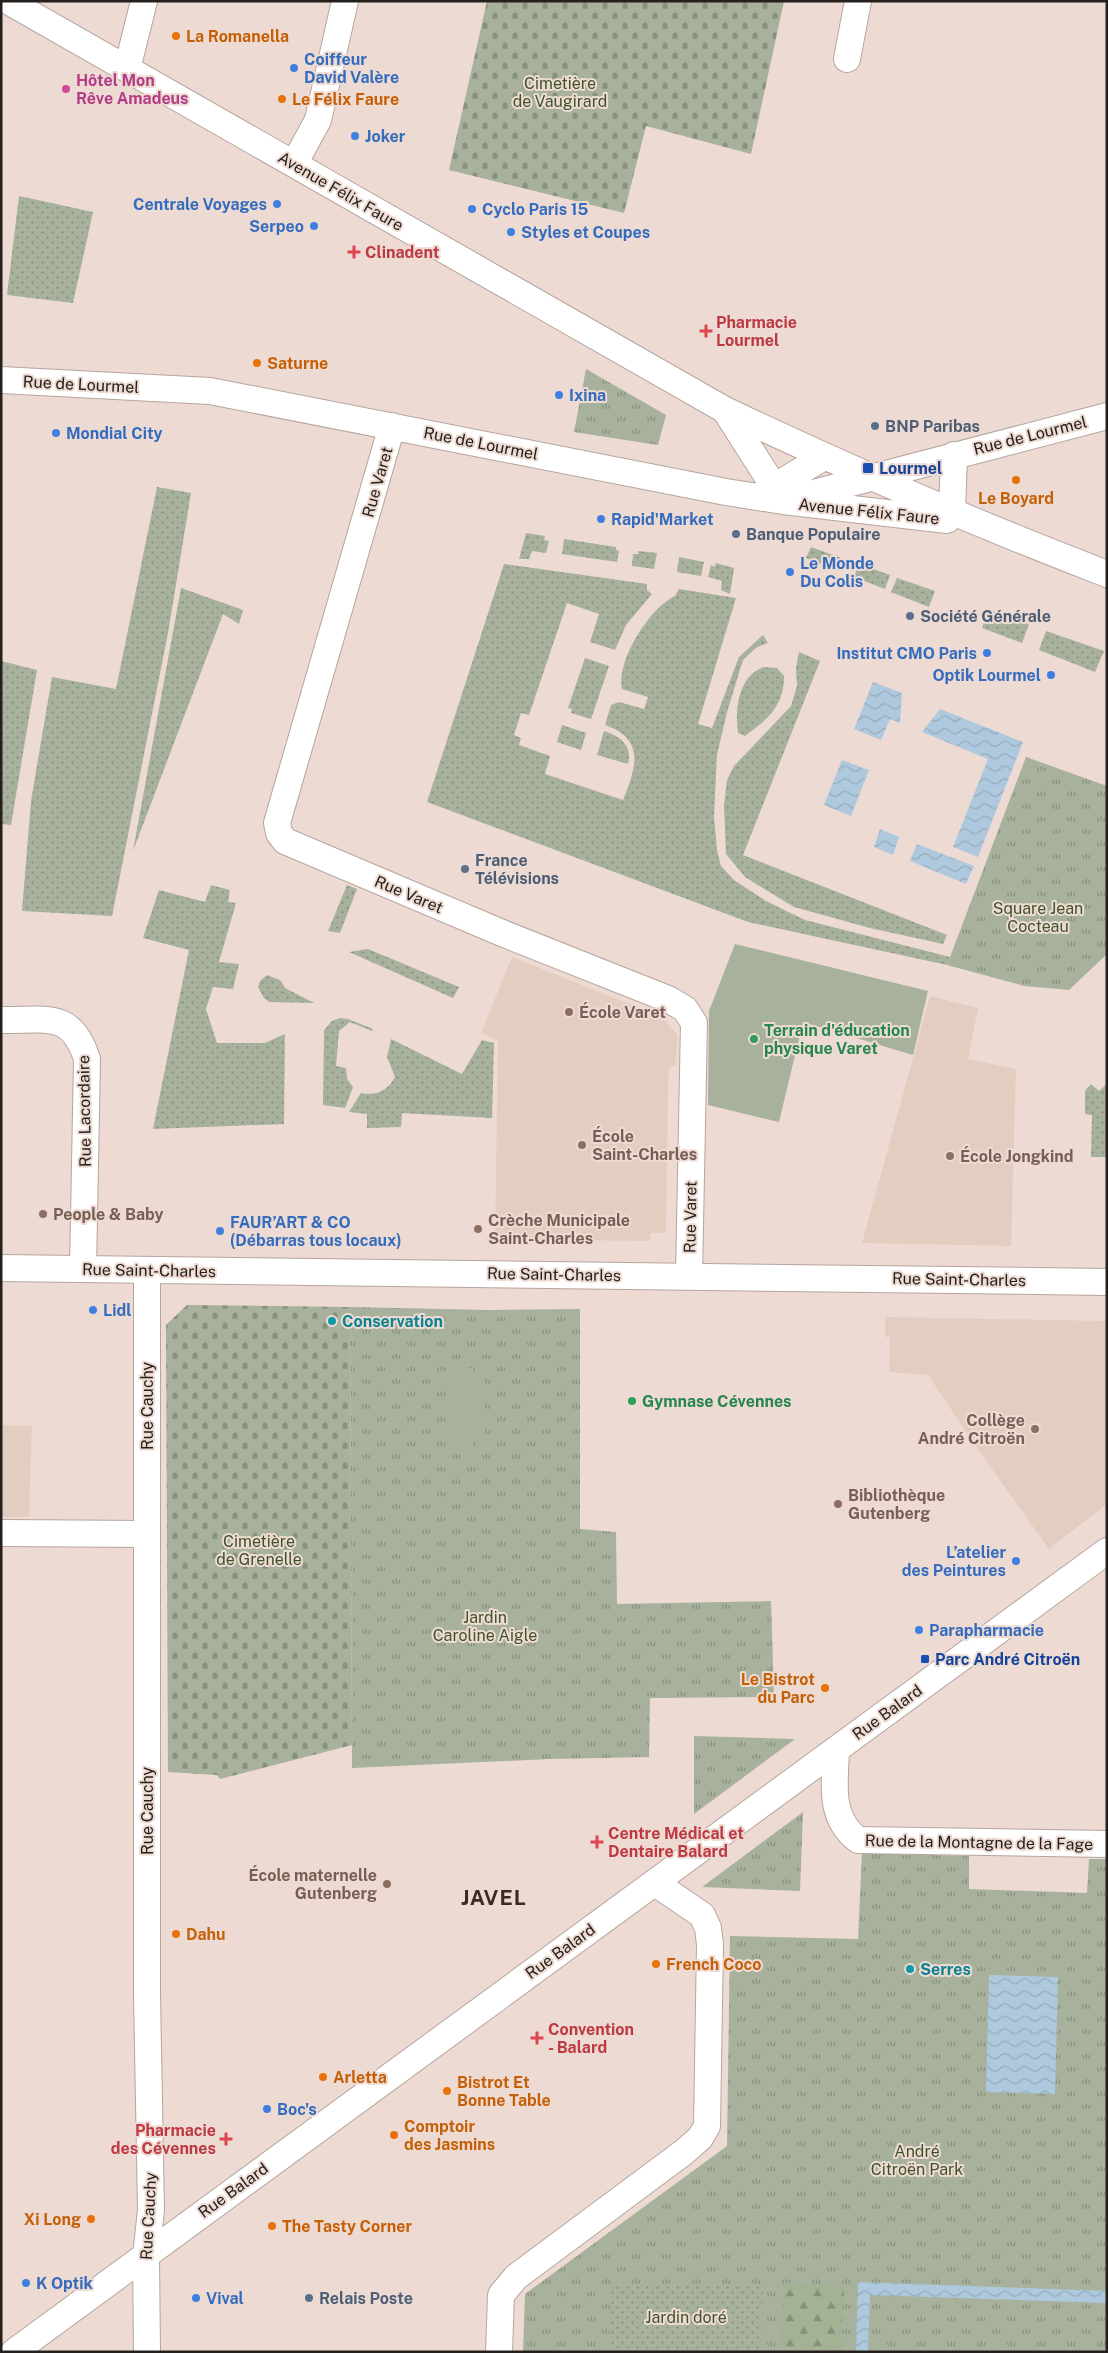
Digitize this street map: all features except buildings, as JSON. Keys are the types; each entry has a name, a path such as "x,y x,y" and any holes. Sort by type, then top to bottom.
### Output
{"street":[{"name":"Avenue Félix Faure","path":"8,1 725,410 824,457 962,518 1107,574"},
{"path":"127,69 144,1"},
{"path":"294,164 318,120 345,1"},
{"path":"846,59 858,1"},
{"name":"Rue de Lourmel","path":"1,380 210,391 783,501 1107,416"},
{"name":"Avenue Félix Faure","path":"725,410 783,501 962,518"},
{"name":"Rue Varet","path":"392,426 277,822 279,833 285,841 502,933 668,999 685,1009 694,1023 689,1276"},
{"name":"Rue de Lourmel","path":"954,455 962,518"},
{"path":"783,501 787,479 824,457"},
{"name":"Rue Lacordaire","path":"1,1020 61,1022 73,1029 83,1046 87,1059 84,1269"},
{"name":"Rue Saint-Charles","path":"1,1268 1107,1282"},
{"name":"Rue Cauchy","path":"147,1270 146,1994 151,2210 146,2256 147,2352"},
{"path":"1,1533 147,1534"},
{"name":"Rue Balard","path":"14,2352 146,2256 210,2206 655,1883 1107,1551"},
{"name":"Rue de la Montagne de la Fage","path":"836,1750 834,1802 848,1832 858,1840 1107,1844"},
{"path":"498,2352 501,2295 516,2277 684,2152 700,2138 707,2126 710,1944 708,1928 702,1915 655,1883"}],"shaded area":[{"name":"École Saint-Charles","path":"512,957 662,1017 678,1036 675,1066 670,1066 668,1085 666,1233 651,1233 650,1241 495,1239 498,1041 481,1033"},
{"name":"École Jongkind","path":"930,996 978,1008 968,1059 1016,1069 1011,1246 862,1243"},
{"name":"Collège André Citroën","path":"885,1317 1107,1321 1107,1504 1049,1549 928,1375 889,1372 890,1337 885,1337"},
{"path":"1,1425 32,1426 29,1517 1,1517"}],"green space":[{"name":"Cimetière de Vaugirard","path":"487,1 784,1 751,154 646,126 624,213 449,170"},
{"path":"19,196 93,212 73,303 7,295"},
{"path":"586,369 666,415 658,445 574,432"},
{"path":"157,487 191,493 168,633 112,916 22,911 31,801 52,677 116,689"},
{"path":"526,533 545,536 544,540 549,541 546,553 532,551 529,559 519,559"},
{"path":"564,539 616,547 616,550 619,551 617,562 562,554"},
{"path":"811,547 841,558 837,570 806,558"},
{"path":"638,551 657,553 654,569 632,566 633,554 638,554"},
{"path":"679,557 704,562 701,576 677,572"},
{"path":"716,563 734,568 730,594 721,590 722,581 708,577 711,565 715,567"},
{"path":"504,564 647,584 647,590 652,594 626,625 615,650 590,642 599,614 567,603 529,715 521,713 514,735 521,738 519,745 550,756 545,774 623,800 634,766 632,746 627,738 618,731 605,725 611,705 619,702 644,709 648,697 622,689 624,664 637,636 655,611 675,596 679,589 736,598 698,724 712,728 739,657 763,635 768,643 757,647 743,660 727,712 717,755 714,816 717,850 721,866 734,880 766,901 805,920 950,957 947,965 748,922 427,802"},
{"path":"859,564 890,575 885,589 854,577"},
{"path":"897,578 935,591 929,607 891,592"},
{"path":"181,588 243,610 239,624 223,614 133,851"},
{"path":"989,610 1029,624 1022,643 982,628"},
{"path":"1046,631 1104,651 1095,672 1039,650"},
{"path":"799,652 820,661 743,855 947,935 943,944 870,928 794,907 745,877 726,854 724,806 727,780 734,766 791,706 797,686 796,668"},
{"path":"585,658 609,666 591,719 571,713 572,709 568,708"},
{"path":"1,661 37,670 11,825 1,824"},
{"path":"764,667 777,668 784,676 781,696 773,711 761,724 745,736 738,733 737,714 740,694 755,671"},
{"path":"562,725 586,733 581,750 557,742"},
{"path":"604,731 620,739 627,747 629,752 628,764 597,755"},
{"name":"Square Jean Cocteau","path":"1026,757 1107,786 1107,954 1069,990 1024,986 947,965"},
{"path":"211,885 230,890 228,902 236,903 219,962 239,964 233,989 213,987 206,1009 217,1043 265,1043 285,1034 284,1124 153,1129 189,950 143,938 159,890 205,902"},
{"path":"347,885 357,889 340,933 328,931"},
{"name":"Terrain d'éducation physique Varet","path":"735,944 928,991 913,1055 803,1022 779,1122 708,1105 709,1011"},
{"path":"368,949 459,987 453,998 349,952"},
{"path":"267,975 280,980 285,988 314,1003 269,1002 264,998 258,987 260,981"},
{"path":"340,1018 348,1019 373,1029 372,1031 350,1022 339,1031 336,1066 346,1068 347,1079 353,1087 345,1108 323,1105 324,1030 332,1021"},
{"path":"391,1039 462,1074 482,1040 494,1043 492,1118 402,1113 401,1127 367,1128 367,1114 349,1112 361,1093 377,1093 389,1086 395,1077 387,1057"},
{"path":"1091,1084 1099,1091 1107,1084 1107,1157 1091,1157 1092,1115 1085,1114 1085,1091"},
{"name":"Cimetière de Grenelle","path":"187,1305 350,1307 352,1745 220,1779 217,1775 168,1772 166,1325"},
{"name":"Jardin Caroline Aigle","path":"350,1307 488,1310 580,1309 580,1529 616,1532 617,1604 771,1601 774,1697 650,1698 649,1757 550,1759 352,1768"},
{"path":"459,1368 472,1368 472,1375 485,1376 485,1441 472,1441 472,1449 457,1449 457,1441 445,1441 446,1375 458,1375"},
{"path":"694,1736 795,1739 694,1814"},
{"path":"803,1812 800,1891 702,1887"},
{"name":"André Citroën Park","path":"862,1853 969,1856 969,1889 1087,1893 1089,1859 1107,1859 1107,2352 523,2352 525,2294 727,2146 730,1936 858,1939"},
{"name":"Jardin doré","path":"611,2283 763,2286 761,2351 609,2348"},
{"path":"784,2283 844,2286 841,2351 781,2348"}],"water":[{"path":"873,682 902,693 900,723 890,719 881,740 854,729"},
{"path":"940,709 1023,742 978,857 953,847 988,759 922,732"},
{"path":"842,760 869,770 851,816 824,805"},
{"path":"880,829 899,837 893,855 874,847"},
{"path":"917,844 974,866 966,884 910,861"},
{"path":"989,1975 1058,1977 1055,2094 986,2092"},
{"path":"858,2282 1107,2291 1107,2303 870,2295 868,2352 856,2352"}],"place":[{"name":"La Romanella","path":"176,36"},
{"name":"Coiffeur David Valère","path":"294,68"},
{"name":"Hôtel Mon Rêve Amadeus","path":"66,89"},
{"name":"Le Félix Faure","path":"282,99"},
{"name":"Joker","path":"355,136"},
{"name":"Centrale Voyages","path":"277,204"},
{"name":"Cyclo Paris 15","path":"472,209"},
{"name":"Serpeo","path":"314,226"},
{"name":"Styles et Coupes","path":"511,232"},
{"name":"Clinadent","path":"354,252"},
{"name":"Pharmacie Lourmel","path":"706,331"},
{"name":"Saturne","path":"257,363"},
{"name":"Ixina","path":"559,395"},
{"name":"BNP Paribas","path":"875,426"},
{"name":"Mondial City","path":"56,433"},
{"name":"Lourmel","path":"868,468"},
{"name":"Le Boyard","path":"1016,480"},
{"name":"Rapid'Market","path":"601,519"},
{"name":"Banque Populaire","path":"736,534"},
{"name":"Le Monde Du Colis","path":"790,572"},
{"name":"Société Générale","path":"910,616"},
{"name":"Institut CMO Paris","path":"987,653"},
{"name":"Optik Lourmel","path":"1051,675"},
{"name":"France Télévisions","path":"465,869"},
{"name":"École Varet","path":"569,1012"},
{"name":"Terrain d'éducation physique Varet","path":"754,1039"},
{"name":"École Saint-Charles","path":"582,1145"},
{"name":"École Jongkind","path":"950,1156"},
{"name":"People & Baby","path":"43,1214"},
{"name":"Crèche Municipale Saint-Charles","path":"478,1229"},
{"name":"FAUR’ART & CO (Débarras tous locaux)","path":"220,1231"},
{"name":"Lidl","path":"93,1310"},
{"name":"Conservation","path":"332,1321"},
{"name":"Gymnase Cévennes","path":"632,1401"},
{"name":"Collège André Citroën","path":"1035,1429"},
{"name":"Bibliothèque Gutenberg","path":"838,1504"},
{"name":"L’atelier des Peintures","path":"1016,1561"},
{"name":"Parapharmacie","path":"919,1630"},
{"name":"Parc André Citroën","path":"925,1659"},
{"name":"Le Bistrot du Parc","path":"825,1688"},
{"name":"Centre Médical et Dentaire Balard","path":"597,1842"},
{"name":"École maternelle Gutenberg","path":"387,1884"},
{"name":"Dahu","path":"176,1934"},
{"name":"French Coco","path":"656,1964"},
{"name":"Serres","path":"910,1969"},
{"name":"Convention - Balard","path":"537,2038"},
{"name":"Arletta","path":"323,2077"},
{"name":"Bistrot Et Bonne Table","path":"447,2091"},
{"name":"Boc's","path":"267,2109"},
{"name":"Comptoir des Jasmins","path":"394,2135"},
{"name":"Pharmacie des Cévennes","path":"226,2139"},
{"name":"Xi Long","path":"91,2219"},
{"name":"The Tasty Corner","path":"272,2226"},
{"name":"K Optik","path":"26,2283"},
{"name":"Vival","path":"196,2298"},
{"name":"Relais Poste","path":"309,2298"}],"district":[{"name":"JAVEL","path":"494,1898"}]}
